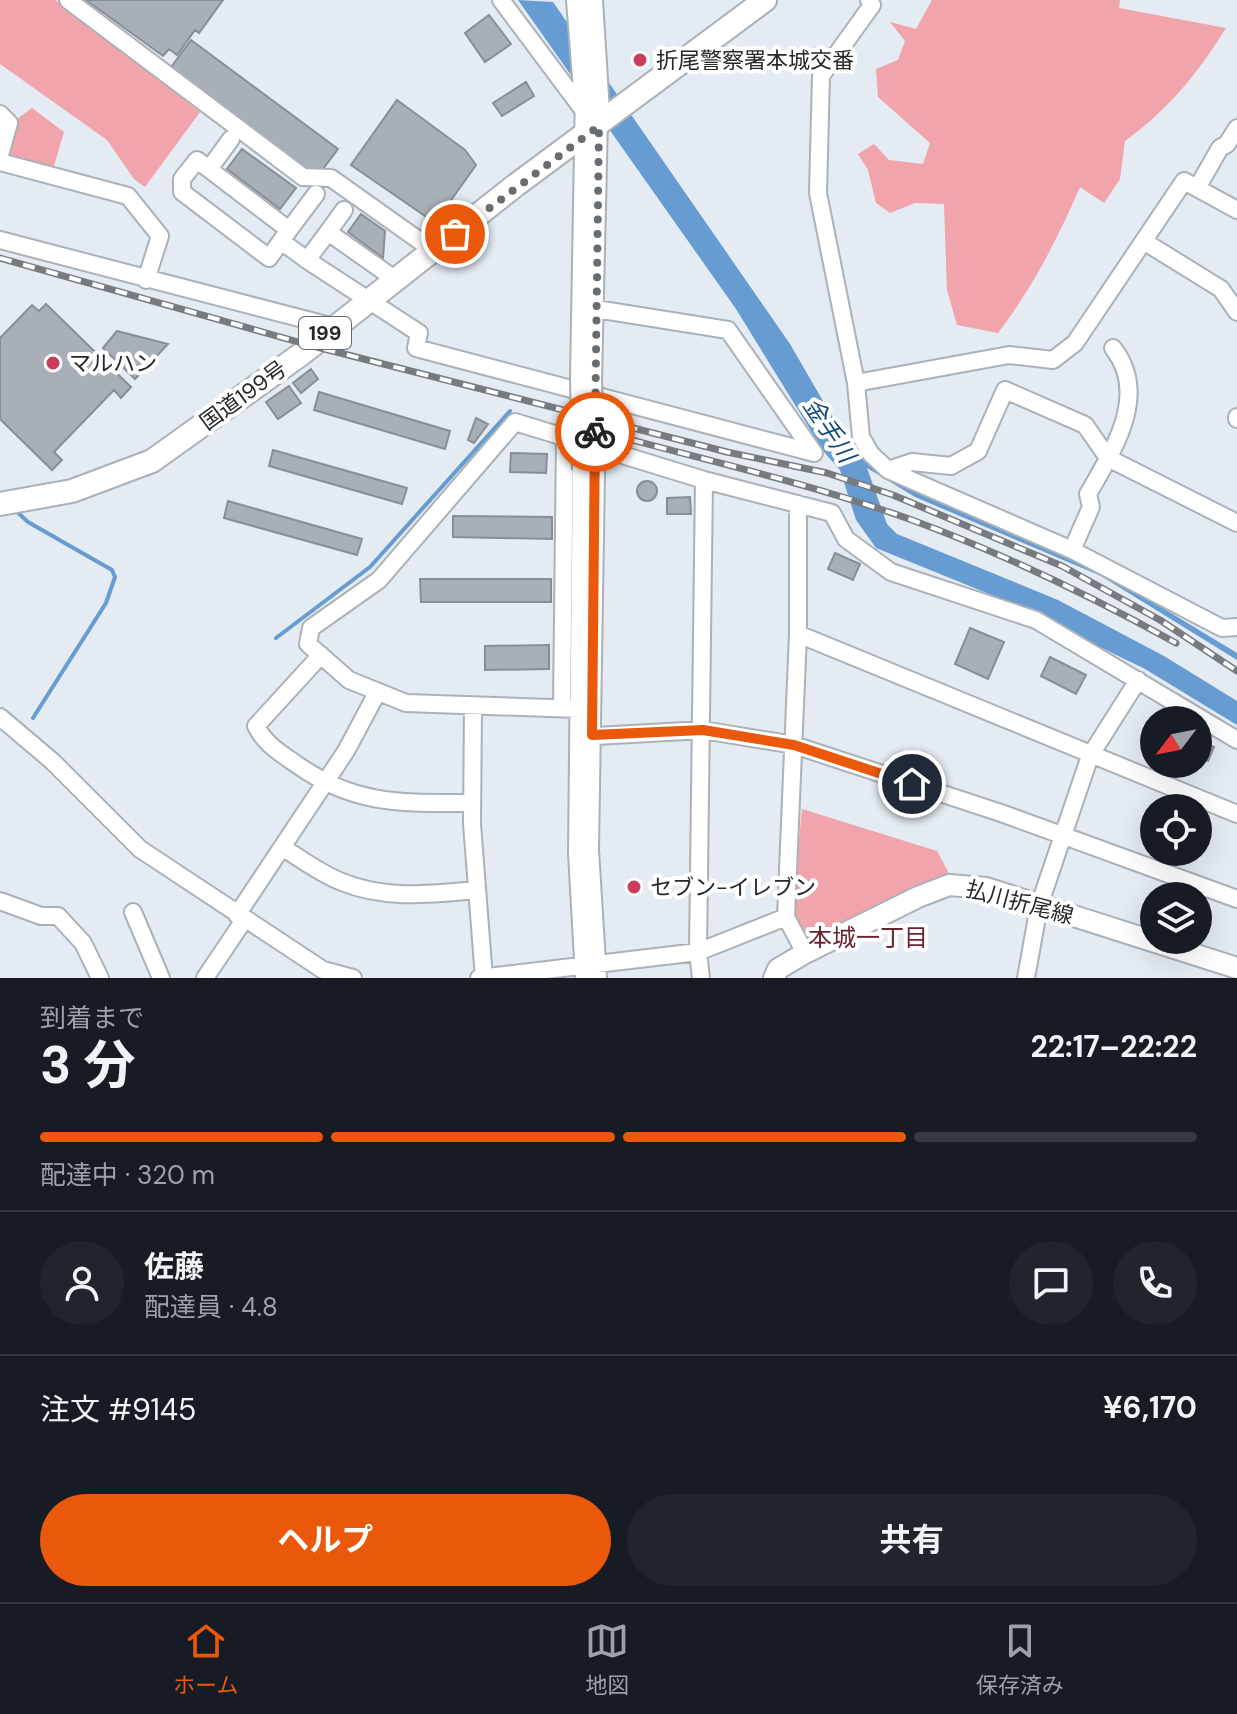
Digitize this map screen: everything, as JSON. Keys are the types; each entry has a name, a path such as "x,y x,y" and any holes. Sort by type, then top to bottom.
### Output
{"highway":[{"name":"国道199号","path":"0,504 31,500 107,480 152,461 434,251 591,122 637,94 765,0"}],"main road":[{"path":"577,0 587,30 591,122"},
{"path":"584,90 592,0"},
{"name":"払川折尾線","path":"774,978 778,969 805,953 949,885 986,888 1237,968"}],"street":[{"path":"68,0 303,177 331,178 434,251"},
{"path":"501,0 591,122 586,379 585,736 577,853 590,972"},
{"path":"874,2 821,76 818,193 856,383 861,437 871,454 888,470 1072,550 1222,628 1237,627"},
{"path":"584,90 591,122 596,309 586,379"},
{"path":"0,114 9,123 0,155"},
{"path":"1197,188 1220,148 1227,144 1237,128"},
{"path":"209,169 231,139"},
{"path":"316,194 285,236 269,258 182,192 182,179 197,160 285,236 307,260 367,302 419,333 416,348 814,453 728,330 596,309"},
{"path":"0,162 128,196 160,236 146,280"},
{"path":"856,383 1009,355 1053,360 1075,343 1184,181 1237,210"},
{"path":"307,260 344,210"},
{"path":"328,232 396,280"},
{"path":"0,240 334,327"},
{"path":"1145,242 1221,289 1237,312"},
{"path":"1072,550 1091,507 1088,494 1105,453 1122,430 1130,397 1126,364 1113,348"},
{"path":"888,470 912,462 951,466 978,451 1005,390 1085,425 1105,453 1237,523"},
{"path":"570,708 406,703 349,680 308,644 311,628 379,580 515,422 704,480 832,513 846,539 891,572 1036,620 1237,740"},
{"path":"565,437 570,708 585,736"},
{"path":"570,708 588,470"},
{"path":"701,978 698,952 704,480"},
{"path":"798,504 798,634 786,917 805,953"},
{"path":"798,634 1237,814"},
{"path":"321,655 256,726 263,741 324,784 359,797 393,803 472,803"},
{"path":"1026,978 1039,906 1090,756 1138,680"},
{"path":"213,975 240,918 377,693"},
{"path":"473,707 472,803 482,978 590,972 698,952 786,917"},
{"path":"0,717 52,761 140,849 240,918 323,970 353,978"},
{"path":"585,736 703,730 794,745 1064,836 1237,899"},
{"path":"282,847 340,881 370,891 407,896 477,890"},
{"path":"0,901 41,916 58,916 83,943 100,978"},
{"path":"133,912 161,978"}],"shaded area":[{"path":"0,0 55,0 200,112 145,187 134,179 107,140 0,64"},
{"path":"932,0 1120,0 1119,8 1226,28 1181,90 1155,117 1125,141 1120,179 1104,203 1080,187 1044,263 998,333 957,325 947,290 944,204 915,203 890,213 876,203 868,170 858,154 874,144 889,160 923,164 930,143 878,97 876,69 898,60 905,41 890,22 916,29"},
{"path":"32,108 64,132 53,169 5,156 14,121"},
{"path":"802,809 937,851 951,877 810,944 792,914"}],"water":[{"name":"金手川","path":"518,0 553,2 790,344 845,439 867,460 1095,567 1237,653 1237,660 1101,576 915,497 867,468 887,524 897,534 1058,600 1164,656 1237,701 1237,725 1212,710 1212,706 1206,706 1145,669 999,598 876,548 856,520 840,470 824,452 736,309"}],"building":[{"path":"86,0 223,0 199,33 195,30 177,55 169,49 163,56"},
{"path":"489,15 511,44 485,62 465,33"},
{"path":"191,40 338,149 320,173 306,172 169,70"},
{"path":"526,82 534,96 502,116 493,103"},
{"path":"397,100 465,150 476,165 449,203 428,218 351,165"},
{"path":"242,149 296,188 280,209 227,169"},
{"path":"361,214 385,231 383,258 348,232"},
{"name":"マルハン","path":"46,304 131,387 121,398 114,390 54,452 62,460 52,470 0,419 0,338 32,305 39,311"},
{"path":"117,331 168,344 135,379 103,348"},
{"path":"311,369 318,379 301,393 293,383"},
{"path":"289,386 301,403 278,419 266,402"},
{"path":"319,392 450,431 445,449 314,410"},
{"path":"476,418 488,424 474,443 468,440"},
{"path":"273,450 407,488 402,504 269,466"},
{"path":"511,453 547,454 546,473 510,472"},
{"path":"647,481 654,484 657,491 654,498 647,501 640,498 637,491 640,484"},
{"path":"690,497 691,514 667,514 667,498"},
{"path":"228,501 362,539 357,555 224,518"},
{"path":"453,516 552,517 552,539 453,537"},
{"path":"835,553 860,564 853,580 828,569"},
{"path":"420,579 551,579 551,602 421,602"},
{"path":"970,628 1004,642 988,679 955,664"},
{"path":"549,645 549,669 485,670 485,646"},
{"path":"1050,657 1086,675 1076,694 1041,676"}],"waterway":[{"path":"276,638 370,567 510,411"},
{"path":"15,510 28,522 112,570 115,577 106,603 33,718"}],"railway":[{"path":"0,258 309,345 727,452 827,473 893,495 1062,566 1160,620 1237,671"},
{"path":"562,421 782,479 912,520 1047,577 1176,643"}],"way so far":[{"path":"455,234 516,185 599,126 593,380 595,432"}],"place":[{"name":"折尾警察署本城交番","path":"640,60"},
{"name":"マルハン","path":"53,363"},
{"name":"セブン-イレブン","path":"634,887"}],"district":[{"name":"本城一丁目","path":"868,938"}],"route":[{"path":"595,432 592,735 703,730 794,745 912,784"}]}
